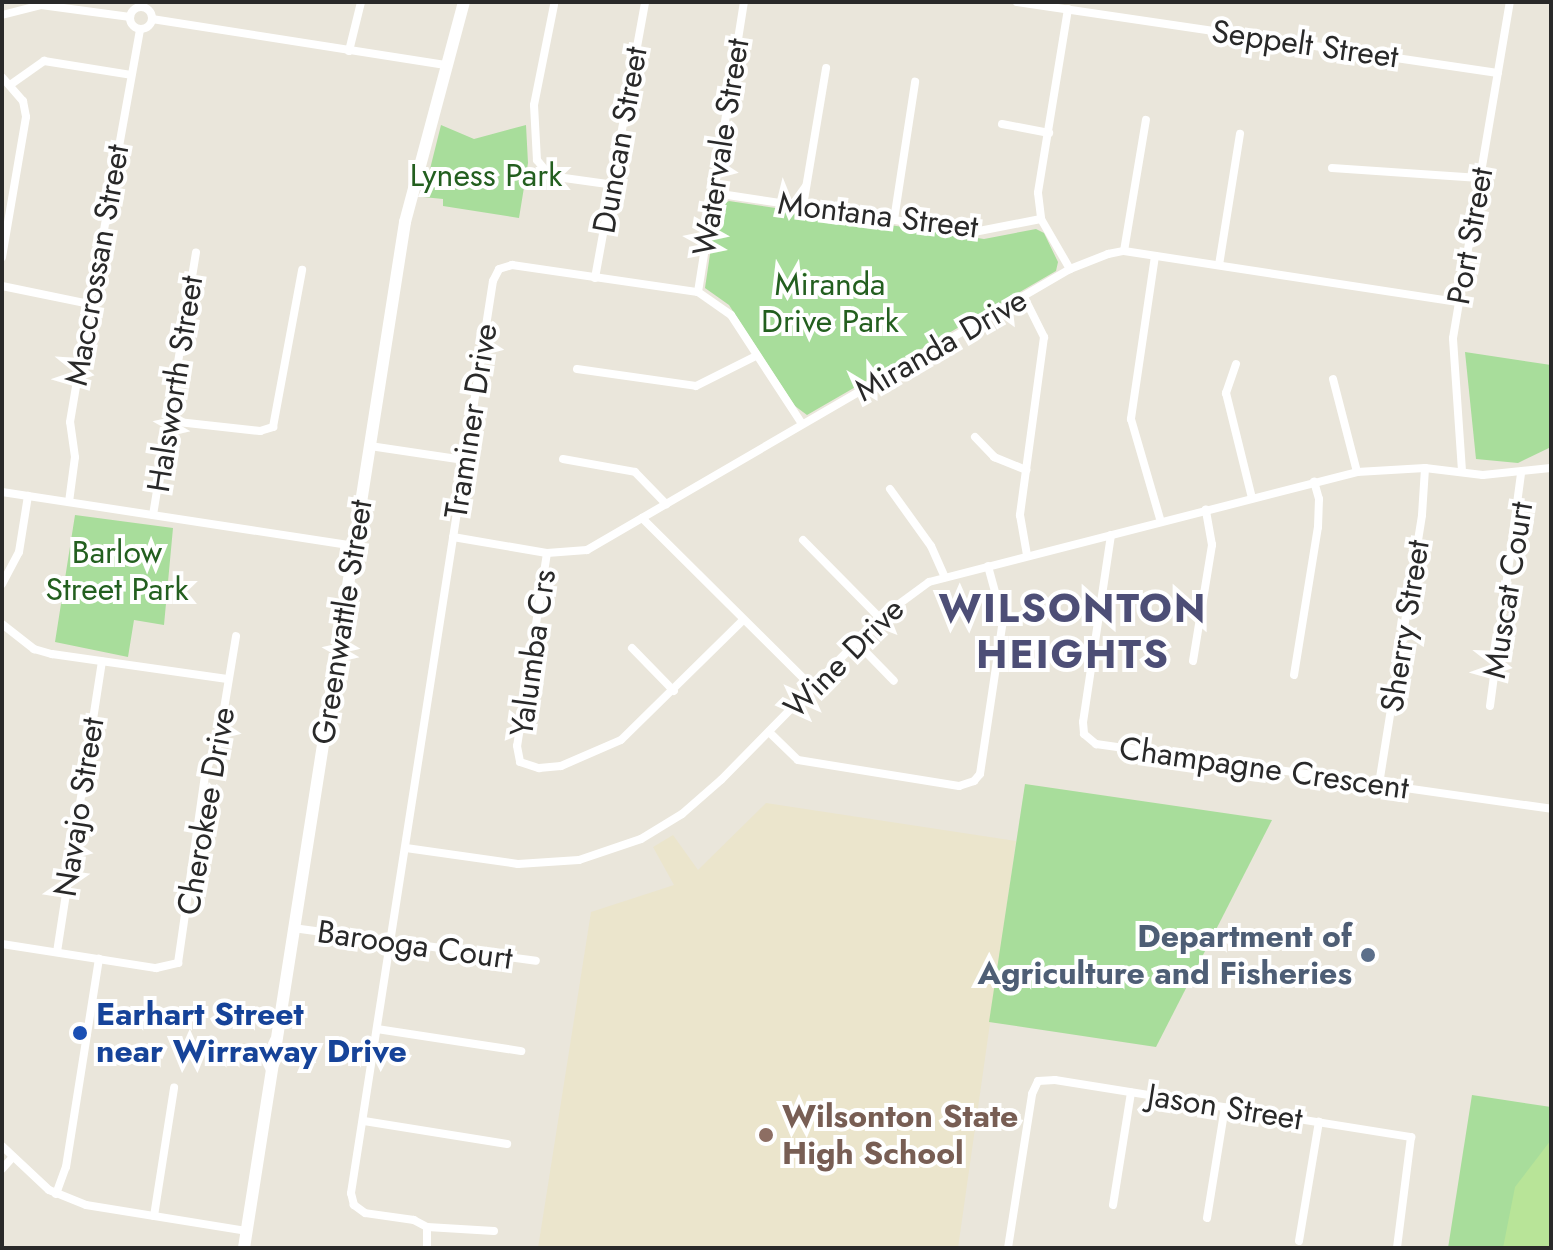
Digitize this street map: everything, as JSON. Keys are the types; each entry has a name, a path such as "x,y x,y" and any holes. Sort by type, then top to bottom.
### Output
{"main road":[{"name":"Greenwattle Street","path":"244,1248 405,222 464,2"}],"street":[{"path":"349,51 361,2"},
{"name":"Duncan Street","path":"595,278 645,2"},
{"name":"Watervale Street","path":"698,292 744,2"},
{"name":"Seppelt Street","path":"1017,2 1498,73"},
{"name":"Port Street","path":"1462,471 1452,355 1458,302 1510,2"},
{"path":"2,15 41,5 130,17 140,29 152,19 445,65"},
{"path":"130,17 144,5 152,19"},
{"path":"554,5 534,105 537,160 550,176 614,185"},
{"path":"1068,9 1038,193 1041,219 1070,269"},
{"name":"Maccrossan Street","path":"69,502 75,457 70,422 88,316 85,303 93,291 140,29"},
{"path":"10,85 44,61 131,75"},
{"path":"803,206 826,68"},
{"path":"2,77 23,101 26,117 6,208 2,257"},
{"path":"894,220 915,82"},
{"path":"1124,251 1146,120"},
{"path":"1002,124 1049,133"},
{"path":"1219,265 1240,134"},
{"path":"1332,168 1480,178"},
{"name":"Montana Street","path":"714,193 974,232 1041,219"},
{"name":"Miranda Drive","path":"453,537 547,553 587,550 1070,269 1124,251 1458,302"},
{"name":"Halsworth Street","path":"153,515 196,253"},
{"path":"1155,256 1131,419 1161,522"},
{"name":"Traminer Drive","path":"427,1227 414,1220 365,1213 354,1205 377,1029 493,281 499,269 512,265 698,292 731,315 802,424"},
{"path":"169,421 260,431 273,427 302,270"},
{"path":"2,286 85,303"},
{"path":"1024,297 1044,337 1020,515 1027,555"},
{"path":"577,369 696,386 756,356"},
{"path":"1236,364 1226,393 1252,498"},
{"path":"1333,379 1357,472"},
{"path":"975,437 994,457 1026,470"},
{"path":"370,446 464,460"},
{"path":"563,459 635,472 666,504"},
{"name":"Wine Drive","path":"406,848 518,864 579,860 641,839 682,814 769,732 880,618 911,592 945,577 1357,472 1425,468 1521,474 1551,468"},
{"name":"Sherry Street","path":"1379,784 1422,515 1425,468"},
{"name":"Muscat Court","path":"1490,706 1521,474"},
{"path":"1294,675 1318,527 1319,499 1314,482"},
{"path":"890,489 931,546 945,577"},
{"path":"2,492 355,546"},
{"path":"2,584 19,552 28,496"},
{"path":"1193,661 1212,545 1206,510"},
{"path":"642,518 742,621 812,687"},
{"name":"Champagne Crescent","path":"1111,535 1084,734 1096,744 1551,809"},
{"path":"803,540 880,618"},
{"name":"Yalumba Crs","path":"547,553 517,746 520,762 550,767 600,752 637,728 742,621"},
{"path":"769,732 798,760 959,786 974,781 980,774 1003,621 988,566"},
{"path":"2,624 34,649 227,679"},
{"name":"Cherokee Drive","path":"99,959 168,969 183,952 205,776 222,721 236,636"},
{"path":"856,642 894,681"},
{"path":"632,648 674,691"},
{"name":"Navajo Street","path":"57,952 102,661"},
{"name":"Barooga Court","path":"293,928 536,961"},
{"path":"2,944 99,959 66,1167 56,1194"},
{"path":"377,1029 521,1051"},
{"name":"Jason Street","path":"1008,1248 1038,1081 1131,1092 1411,1137 1397,1248"},
{"path":"154,1216 174,1088"},
{"path":"1113,1205 1131,1092"},
{"path":"1207,1218 1225,1107"},
{"path":"364,1121 507,1144"},
{"path":"1299,1241 1319,1122"},
{"path":"2,1146 11,1159 56,1194 86,1205 246,1231"},
{"path":"2,1169 11,1159"},
{"path":"427,1248 427,1227 445,1224 494,1231"}],"shaded area":[{"name":"Wilsonton State High School","path":"766,803 1016,841 958,1248 538,1248 591,912 674,885 653,847 673,835 698,870"}],"green space":[{"name":"Lyness Park","path":"441,125 474,139 526,125 528,163 519,218 443,206 443,199 423,197"},
{"name":"Miranda Drive Park","path":"729,201 984,239 1036,229 1044,233 1058,262 1056,271 807,415 795,406 729,305 705,288 717,207"},
{"path":"1465,352 1551,365 1551,447 1518,463 1476,459"},
{"name":"Barlow Street Park","path":"75,515 173,528 164,625 134,620 128,657 55,642"},
{"path":"1025,784 1272,820 1156,1047 989,1022"},
{"path":"1472,1095 1551,1107 1551,1248 1448,1248"},
{"path":"1551,1140 1551,1248 1503,1248 1515,1187"}],"place":[{"name":"Department of Agriculture and Fisheries","path":"1368,955"},
{"name":"Earhart Street near Wirraway Drive","path":"80,1033"},
{"name":"Wilsonton State High School","path":"766,1135"}],"district":[{"name":"WILSONTON HEIGHTS","path":"1073,631"}]}
